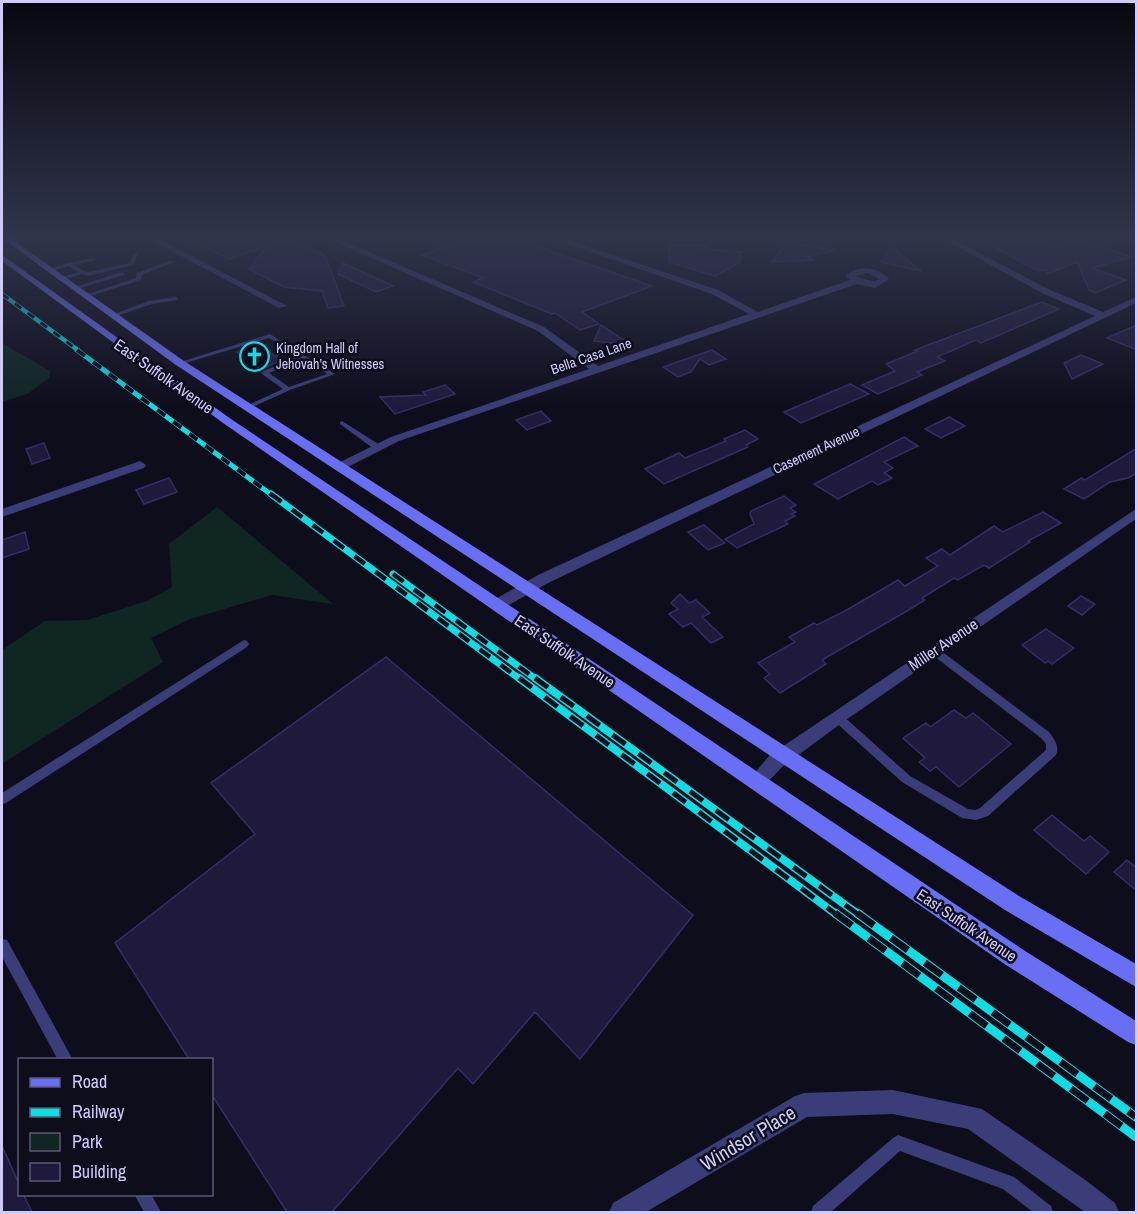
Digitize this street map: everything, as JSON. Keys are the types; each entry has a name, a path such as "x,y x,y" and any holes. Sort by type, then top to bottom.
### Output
{"main road":[{"name":"East Suffolk Avenue","path":"53,295 156,371 756,782 1024,964 1137,1034"},
{"name":"East Suffolk Avenue","path":"85,296 180,363 784,756 1012,903 1137,976"}],"street":[{"path":"260,295 282,306"},
{"path":"461,295 541,329 597,370"},
{"path":"720,295 757,315"},
{"name":"Bella Casa Lane","path":"340,467 377,447 816,295"},
{"path":"1053,295 1102,315"},
{"name":"Casement Avenue","path":"497,605 526,587 1137,300"},
{"path":"2,513 140,465"},
{"name":"Miller Avenue","path":"756,782 784,756 837,717 1137,513"},
{"name":"Windsor Place","path":"622,1212 804,1105 893,1102 973,1118 1106,1212"}],"lane":[{"path":"85,296 89,295"},
{"path":"112,316 151,302 175,300"},
{"path":"180,363 270,336 332,375 288,389 248,407"},
{"path":"288,389 264,373 302,356"},
{"path":"342,423 377,447"},
{"path":"2,799 244,644"},
{"path":"837,717 906,779 966,814 976,815 984,812 1052,752 1051,743 1045,735 933,650"},
{"path":"2,945 65,1058"},
{"path":"819,1212 898,1143 1008,1182 1045,1212"},
{"path":"143,1196 153,1212"}],"green space":[{"path":"2,343 50,371 49,378 29,393 2,402"},
{"path":"217,507 333,604 272,595 190,619 151,638 163,662 2,764 2,650 45,621 87,620 147,601 172,587 169,544"}],"building":[{"path":"323,295 340,295 344,306 328,308"},
{"path":"504,295 629,295 582,312 599,324 580,330 555,313 552,314"},
{"path":"1042,302 1059,309 981,343 976,340 937,357 945,361 917,372 922,375 878,394 862,385 895,371 886,364 918,351 915,350"},
{"path":"601,325 631,345 594,341"},
{"path":"1137,325 1137,350 1107,338"},
{"name":"Kingdom Hall of Jehovah’s Witnesses","path":"256,345 282,360 262,369 237,352"},
{"path":"712,350 726,359 709,365 700,359 691,372 678,377 663,367"},
{"path":"1081,355 1103,364 1072,379 1064,363"},
{"path":"850,384 869,394 801,423 784,412"},
{"path":"445,385 455,394 395,414 380,397 426,395 423,392"},
{"path":"541,411 551,421 527,430 516,420"},
{"path":"949,417 965,426 941,438 925,429"},
{"path":"745,430 758,439 746,445 748,447 664,484 645,469 679,453 685,458 726,441 724,439"},
{"path":"904,437 918,446 884,462 893,468 884,473 892,478 878,485 872,481 838,499 814,484"},
{"path":"44,443 50,458 32,464 26,449"},
{"path":"1137,448 1137,473 1128,478 1110,482 1084,499 1064,489 1081,478 1085,480"},
{"path":"169,478 177,492 144,504 136,490"},
{"path":"784,496 796,505 790,508 796,512 791,514 795,516 785,521 788,524 737,548 725,539 754,524 751,511"},
{"path":"1043,512 1061,523 1028,541 1030,542 989,568 984,565 958,580 954,578 922,598 925,600 822,660 826,664 780,693 764,678 770,674 758,663 795,642 789,637 814,623 817,625 845,611 898,580 905,586 938,566 926,558 942,549 950,555 994,526 1003,532"},
{"path":"704,525 725,543 708,550 688,532"},
{"path":"25,532 29,549 2,558 2,540"},
{"path":"680,594 689,603 696,600 710,613 702,617 723,637 711,643 691,623 683,627 669,614 678,609 671,603"},
{"path":"1081,596 1095,604 1082,615 1068,606"},
{"path":"1046,629 1074,648 1052,664 1048,661 1045,663 1022,645"},
{"path":"386,657 693,915 580,1059 535,1012 473,1084 458,1068 332,1212 287,1212 213,1097 213,1058 188,1058 115,943 255,834 211,783"},
{"path":"954,710 966,718 973,713 1011,744 959,787 936,767 930,771 919,762 925,758 903,738 926,723 930,727"},
{"path":"1052,815 1084,841 1090,836 1109,852 1086,874 1034,830"},
{"path":"1127,860 1137,868 1137,891 1114,872"},
{"path":"2,1146 18,1182 18,1196 24,1196 32,1212 2,1212"}],"railway":[{"path":"3,295 79,351"},
{"path":"77,350 273,496"},
{"path":"271,494 521,680"},
{"path":"393,574 537,680"},
{"path":"519,678 837,915"},
{"path":"535,678 859,915"},
{"path":"835,913 1136,1137"},
{"path":"857,913 1136,1117"}],"place":[{"name":"Kingdom Hall of Jehovah’s Witnesses","path":"255,356"}]}
